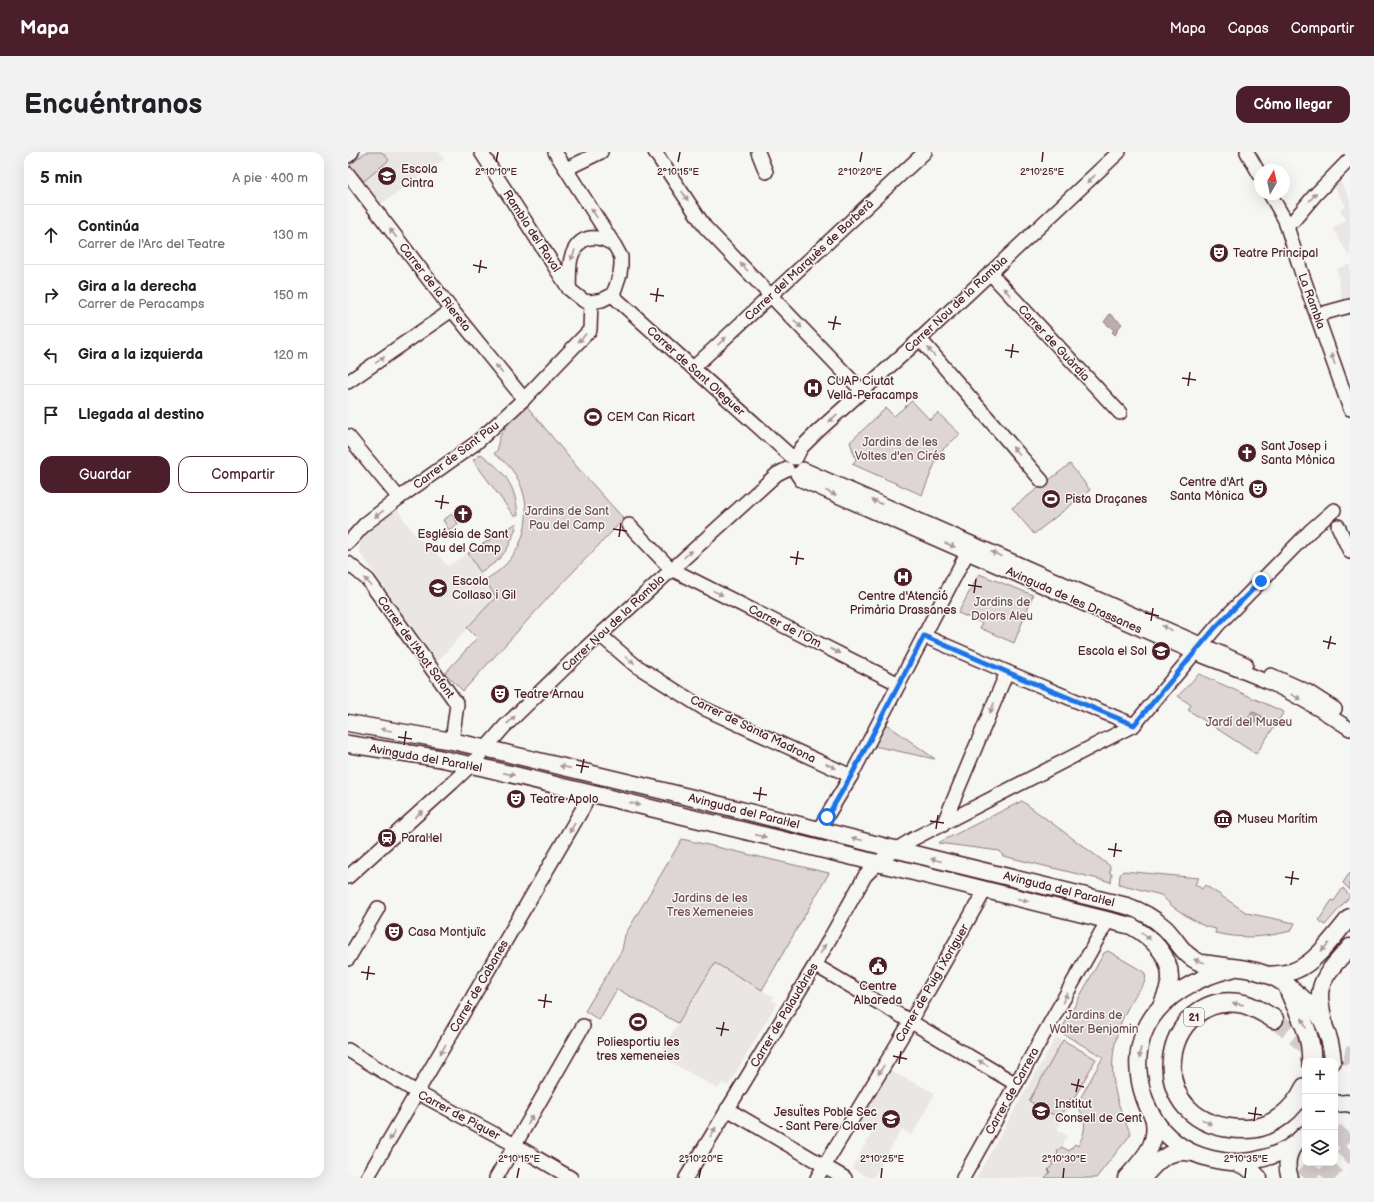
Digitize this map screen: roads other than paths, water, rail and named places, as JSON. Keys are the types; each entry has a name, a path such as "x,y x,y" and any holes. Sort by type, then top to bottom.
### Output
{"highway":[{"path":"1287,986 1301,1015 1309,1037 1311,1058"},
{"name":"21","path":"1274,1019 1253,1007 1235,1003 1214,1006 1196,1015 1185,1026 1179,1035 1172,1054 1172,1076 1178,1096 1193,1114 1213,1125 1231,1130 1250,1129 1267,1125 1282,1116 1299,1099 1302,1093"}],"main road":[{"name":"Avinguda del Paral·lel","path":"348,723 485,749 819,829 886,856 985,890 1132,926 1148,937 1161,951 1167,962 1170,978 1161,1006"},
{"name":"Avinguda del Paral·lel","path":"348,744 471,765 589,793 1127,906 1139,910 1158,922 1166,929 1188,956 1194,960 1201,963 1237,968 1268,975"},
{"path":"1268,975 1289,973 1300,968 1325,947 1350,918"},
{"path":"1332,1058 1324,1024 1320,997 1321,988 1323,982 1333,967 1350,947"},
{"path":"1196,1154 1174,1142 1153,1116 1142,1090 1138,1064 1139,1052 1145,1029 1151,1019 1161,1006 1175,994 1219,973 1237,968"},
{"path":"1268,975 1298,993 1324,1024"},
{"path":"1338,1104 1350,1104"},
{"path":"1126,1178 1153,1143 1155,1129 1153,1116"},
{"path":"1289,1177 1287,1161 1294,1145 1302,1137"},
{"path":"1143,1178 1158,1161 1170,1154 1183,1152 1219,1160 1245,1162 1267,1158 1294,1145"},
{"path":"1232,1162 1244,1166 1259,1178"}],"street":[{"path":"348,156 352,152"},
{"name":"Rambla del Raval","path":"481,152 569,289 584,301 591,302"},
{"path":"555,152 621,257 622,266 612,295 602,300 591,302"},
{"path":"566,169 601,152"},
{"path":"655,152 705,227 862,391"},
{"path":"758,152 766,172"},
{"name":"Carrer del Marquès de Barberà","path":"693,368 925,152"},
{"name":"Carrer Nou de la Rambla","path":"348,877 471,765 504,727 671,569 776,474 794,465 802,448 1061,208 1119,152"},
{"path":"1247,152 1254,164"},
{"path":"1286,224 1294,220 1315,195 1350,159"},
{"name":"Carrer de la Riereta","path":"348,174 452,310 524,399"},
{"name":"La Rambla","path":"1273,200 1286,224 1350,409"},
{"name":"Rambla del Raval","path":"569,289 572,254 584,240 595,237 605,239 615,246"},
{"name":"Carrer de Guàrdia","path":"990,273 1120,413"},
{"name":"Carrer de Sant Oleguer","path":"612,295 780,446 794,465"},
{"name":"Carrer de Sant Pau","path":"348,543 365,524 476,443 524,399 590,330 591,302"},
{"path":"1317,315 1350,306"},
{"path":"348,382 452,310"},
{"path":"920,339 1042,480"},
{"path":"348,436 399,498"},
{"name":"Avinguda de les Drassanes","path":"794,465 801,480 967,553 1199,649 1307,691 1350,718"},
{"name":"Avinguda de les Drassanes","path":"794,465 1199,649 1228,665 1271,684 1322,711 1350,729"},
{"path":"886,856 943,824 1134,725 1218,625 1310,531 1334,510"},
{"name":"Carrer de l'Om","path":"629,525 671,569 899,684"},
{"path":"1338,526 1350,552"},
{"path":"819,829 851,776 967,553"},
{"name":"Carrer de l'Abat Safont","path":"348,563 368,580 457,704 452,742"},
{"name":"Carrer de Santa Madrona","path":"600,635 635,665 703,708 851,776"},
{"path":"924,636 1134,725"},
{"path":"943,824 1007,672"},
{"name":"Carrer de Cabanes","path":"367,1178 583,808 589,793"},
{"name":"Carrer de Palaudàries","path":"686,1178 862,881 886,856"},
{"name":"Carrer de Puig i Xoriguer","path":"817,1178 910,1021 985,890"},
{"path":"348,959 378,908"},
{"name":"Carrer de Carrera","path":"963,1178 1108,920"},
{"path":"814,964 1016,1084"},
{"path":"496,1178 583,1026"},
{"name":"Carrer de Piquer","path":"348,1050 418,1093 516,1145 571,1178"},
{"path":"727,1109 845,1178"}],"tunnel":[{"path":"1274,1019 1306,1045 1326,1052 1350,1056"},
{"path":"1338,1141 1350,1127"},
{"path":"1324,1178 1350,1150"},
{"path":"1304,1178 1315,1166"}],"place":[{"name":"Escola Cintra","path":"387,176"},
{"name":"Teatre Principal","path":"1219,253"},
{"name":"CUAP Ciutat Vella-Peracamps","path":"813,388"},
{"name":"CEM Can Ricart","path":"593,417"},
{"name":"Sant Josep i Santa Mònica","path":"1247,453"},
{"name":"Centre d'Art Santa Mònica","path":"1258,489"},
{"name":"Pista Draçanes","path":"1051,499"},
{"name":"Església de Sant Pau del Camp","path":"463,514"},
{"name":"Centre d'Atenció Primària Drassanes","path":"903,577"},
{"name":"Escola Collaso i Gil","path":"438,588"},
{"name":"Escola el Sol","path":"1161,651"},
{"name":"Teatre Arnau","path":"500,694"},
{"name":"Teatre Apolo","path":"516,799"},
{"name":"Museu Marítim","path":"1223,819"},
{"name":"Paral·lel","path":"387,838"},
{"name":"Casa Montjuïc","path":"394,932"},
{"name":"Centre Albareda","path":"878,966"},
{"name":"Poliesportiu les tres xemeneies","path":"638,1022"},
{"name":"Institut Consell de Cent","path":"1041,1111"},
{"name":"JesuÏtes Poble Sec - Sant Pere Claver","path":"891,1119"}],"park label":[{"name":"Jardins de les Voltes d'en Cirés","path":"900,449"},
{"name":"Jardins de Sant Pau del Camp","path":"567,518"},
{"name":"Jardins de Dolors Aleu","path":"1002,609"},
{"name":"Jardí del Museu","path":"1249,722"},
{"name":"Jardins de les Tres Xemeneies","path":"710,905"},
{"name":"Jardins de Walter Benjamin","path":"1094,1022"}]}
